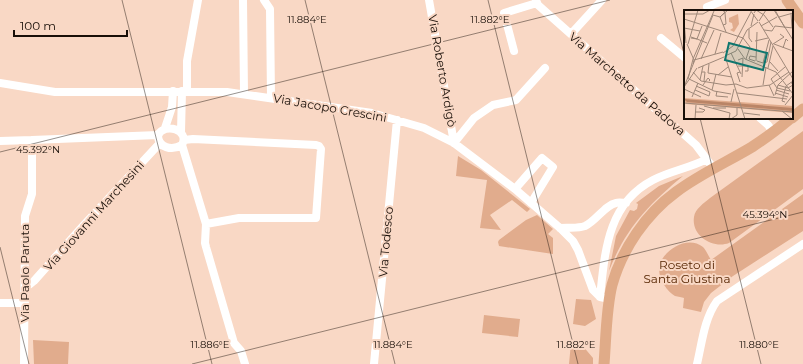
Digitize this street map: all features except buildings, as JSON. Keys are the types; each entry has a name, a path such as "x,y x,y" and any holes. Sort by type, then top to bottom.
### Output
{"main road":[{"path":"787,0 792,10"},
{"path":"793,11 798,20"},
{"path":"793,117 803,109"},
{"path":"604,364 605,298 612,287 620,262 642,226 664,202 676,192 760,142 791,119"}],"street":[{"path":"198,0 187,61 182,139 206,224 206,247 234,343 241,351 245,364"},
{"path":"243,0 244,94"},
{"path":"264,0 270,9 271,98"},
{"name":"Via Roberto Ardigò","path":"429,0 454,142"},
{"path":"571,34 602,0"},
{"path":"707,7 725,0"},
{"name":"Via Marchetto da Padova","path":"514,51 504,13 537,1 571,34 696,145 714,168"},
{"path":"661,38 684,57"},
{"path":"454,142 474,118 493,104 516,100 545,68"},
{"name":"Via Jacopo Crescini","path":"0,83 55,92 227,92 372,113 424,128 454,142 515,189 560,228 578,250 593,290 605,298"},
{"path":"166,128 172,107 173,91"},
{"path":"761,119 774,132"},
{"name":"Via Todesco","path":"374,364 397,120"},
{"path":"182,139 172,128 166,128 159,132 158,135 158,140 160,143 167,148 172,148 182,139 193,139 316,145 321,149 316,218 239,218 206,224"},
{"path":"0,141 158,135"},
{"name":"Via Paolo Paruta","path":"24,364 25,216 32,194 32,140"},
{"name":"Via Giovanni Marchesini","path":"25,284 29,285 34,281 160,143"},
{"path":"515,189 542,158 553,167 531,203"},
{"path":"605,298 606,245 612,226 626,203 638,190 652,180 698,163 707,158"},
{"path":"560,228 581,227 587,225 612,204 626,203"},
{"path":"697,364 707,318 712,307 717,301 803,244"},
{"path":"0,303 25,302"}],"green space":[{"path":"803,131 803,189 729,243 716,244 704,239 696,230 694,224 696,211 700,206"},
{"path":"458,156 481,170 530,209 527,212 512,200 490,215 501,230 480,228 487,180 456,176"},
{"path":"683,176 659,197 639,218 630,230 615,256 609,271 616,236 630,210 634,211 637,209 638,204 636,203 659,186"},
{"name":"Roseto di Santa Giustina","path":"803,194 803,231 733,276 711,293 704,302 701,312 683,308 684,298 675,296 665,287 659,273 659,268 663,258 672,249 678,245 691,242 703,247 711,260"},
{"path":"537,215 553,229 548,234 553,238 553,254 499,246 499,240 526,220"},
{"path":"576,299 591,300 596,319 585,326 573,324"},
{"path":"484,315 520,319 518,337 482,333"},
{"path":"33,340 69,342 68,364 34,364"},
{"path":"571,343 582,345 593,358 593,364 569,364"}]}
